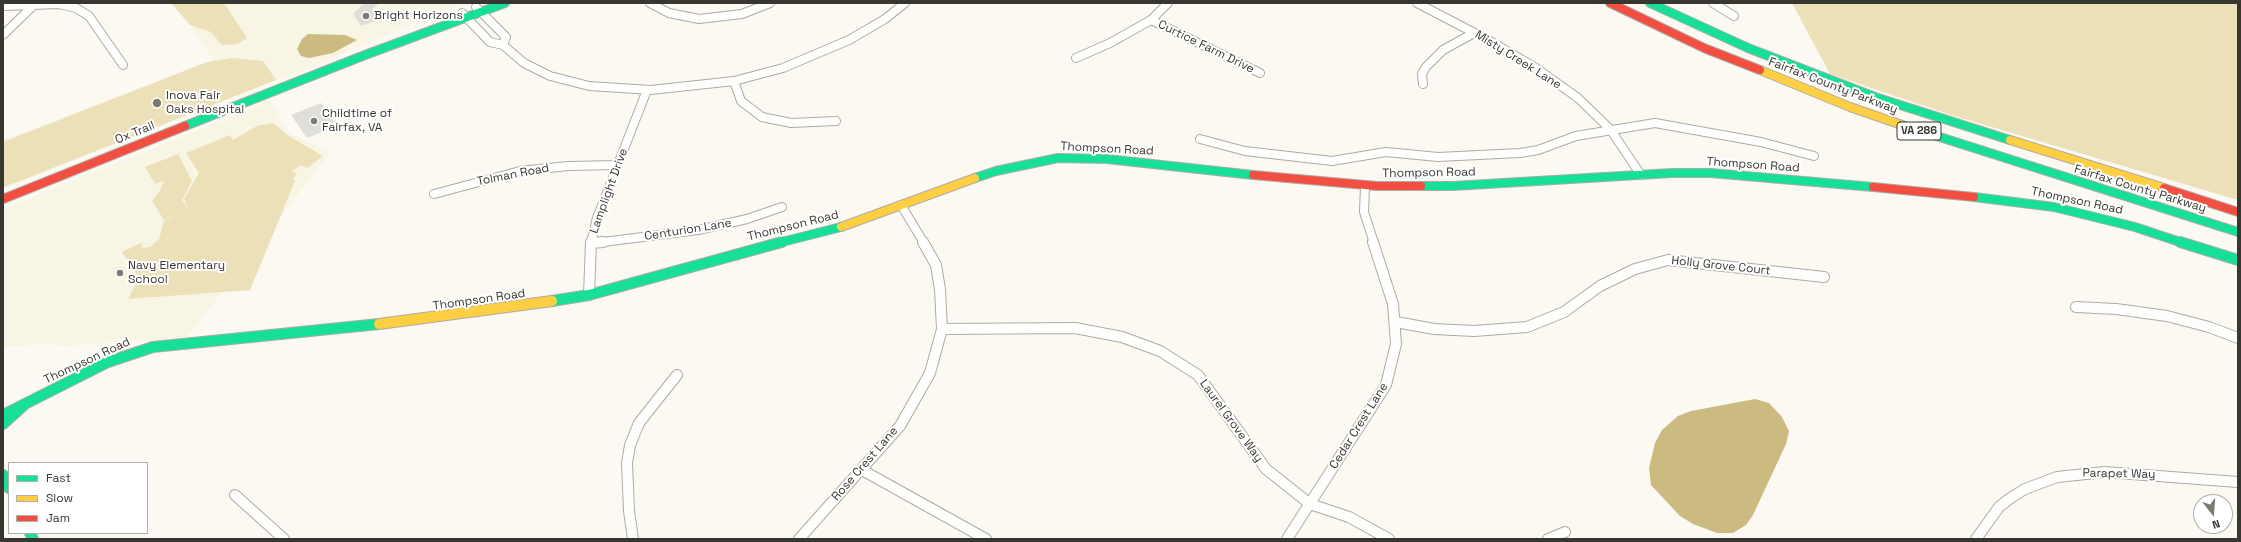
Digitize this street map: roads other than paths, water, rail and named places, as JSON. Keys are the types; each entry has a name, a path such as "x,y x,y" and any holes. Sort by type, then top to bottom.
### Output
{"main road":[{"name":"Ox Trail","path":"3,199 365,55 407,35 464,15 481,7 505,3"},
{"name":"Fairfax County Parkway","path":"1610,3 1711,51 1850,106 1952,142 2238,232"},
{"name":"Fairfax County Parkway","path":"1650,3 1748,48 1875,97 2238,212"},
{"name":"Thompson Road","path":"3,415 122,356 153,347 443,318 589,295 735,253 825,232 996,171 1058,158 1107,158 1365,186 1453,186 1672,173 1741,174 2032,203 2135,227 2238,260"},
{"path":"3,424 25,404"},
{"path":"3,475 8,486"}],"street":[{"path":"650,3 669,14 699,19 742,14 770,3"},
{"path":"464,15 490,42 503,45 524,63 550,76 589,86 647,90 734,81 783,68 829,50 868,30 905,3"},
{"path":"1076,58 1110,43 1151,20 1168,3"},
{"name":"Misty Creek Lane","path":"1417,3 1474,33 1557,83 1578,98 1610,129 1630,156 1641,175"},
{"path":"1713,3 1734,16"},
{"path":"3,35 35,4"},
{"path":"3,6 60,4 76,8 89,16 123,65"},
{"path":"481,7 506,37 503,45"},
{"name":"Curtice Farm Drive","path":"1151,20 1260,73"},
{"path":"1423,84 1422,74 1426,67 1443,50 1474,33"},
{"path":"734,81 741,101 748,108 762,117 792,123 836,121"},
{"name":"Lamplight Drive","path":"589,295 591,243 597,218 647,90"},
{"path":"1200,139 1245,151 1332,161 1386,152 1438,157 1520,153 1538,150 1576,136 1610,129 1655,123 1668,124 1760,142 1814,156"},
{"name":"Tolman Road","path":"434,194 520,171 568,166 618,165"},
{"name":"Cedar Crest Lane","path":"1287,539 1386,384 1396,344 1396,322 1393,304 1364,212 1365,186"},
{"name":"Rose Crest Lane","path":"799,539 884,446 907,412 930,372 942,329 940,289 936,265 926,246 900,205"},
{"name":"Centurion Lane","path":"591,243 698,230 748,219 782,207"},
{"name":"Holly Grove Court","path":"1396,322 1434,329 1474,331 1527,327 1564,312 1600,286 1634,269 1668,260 1824,277"},
{"path":"2076,307 2167,316 2209,327 2238,338"},
{"name":"Laurel Grove Way","path":"942,329 1075,328 1122,337 1160,352 1198,375 1266,469 1310,504 1349,517 1389,539"},
{"path":"634,539 629,511 627,463 630,445 639,423 677,375"},
{"path":"862,470 986,539"},
{"name":"Parapet Way","path":"1976,539 1999,507 2009,499 2025,489 2057,477 2080,473 2128,472 2238,482"},
{"path":"235,495 284,539"},
{"path":"1548,539 1565,532"}],"place":[{"name":"Bright Horizons","path":"366,16"},
{"name":"Inova Fair Oaks Hospital","path":"157,103"},
{"name":"Childtime of Fairfax, VA","path":"314,121"},
{"name":"Navy Elementary School","path":"120,273"}]}
